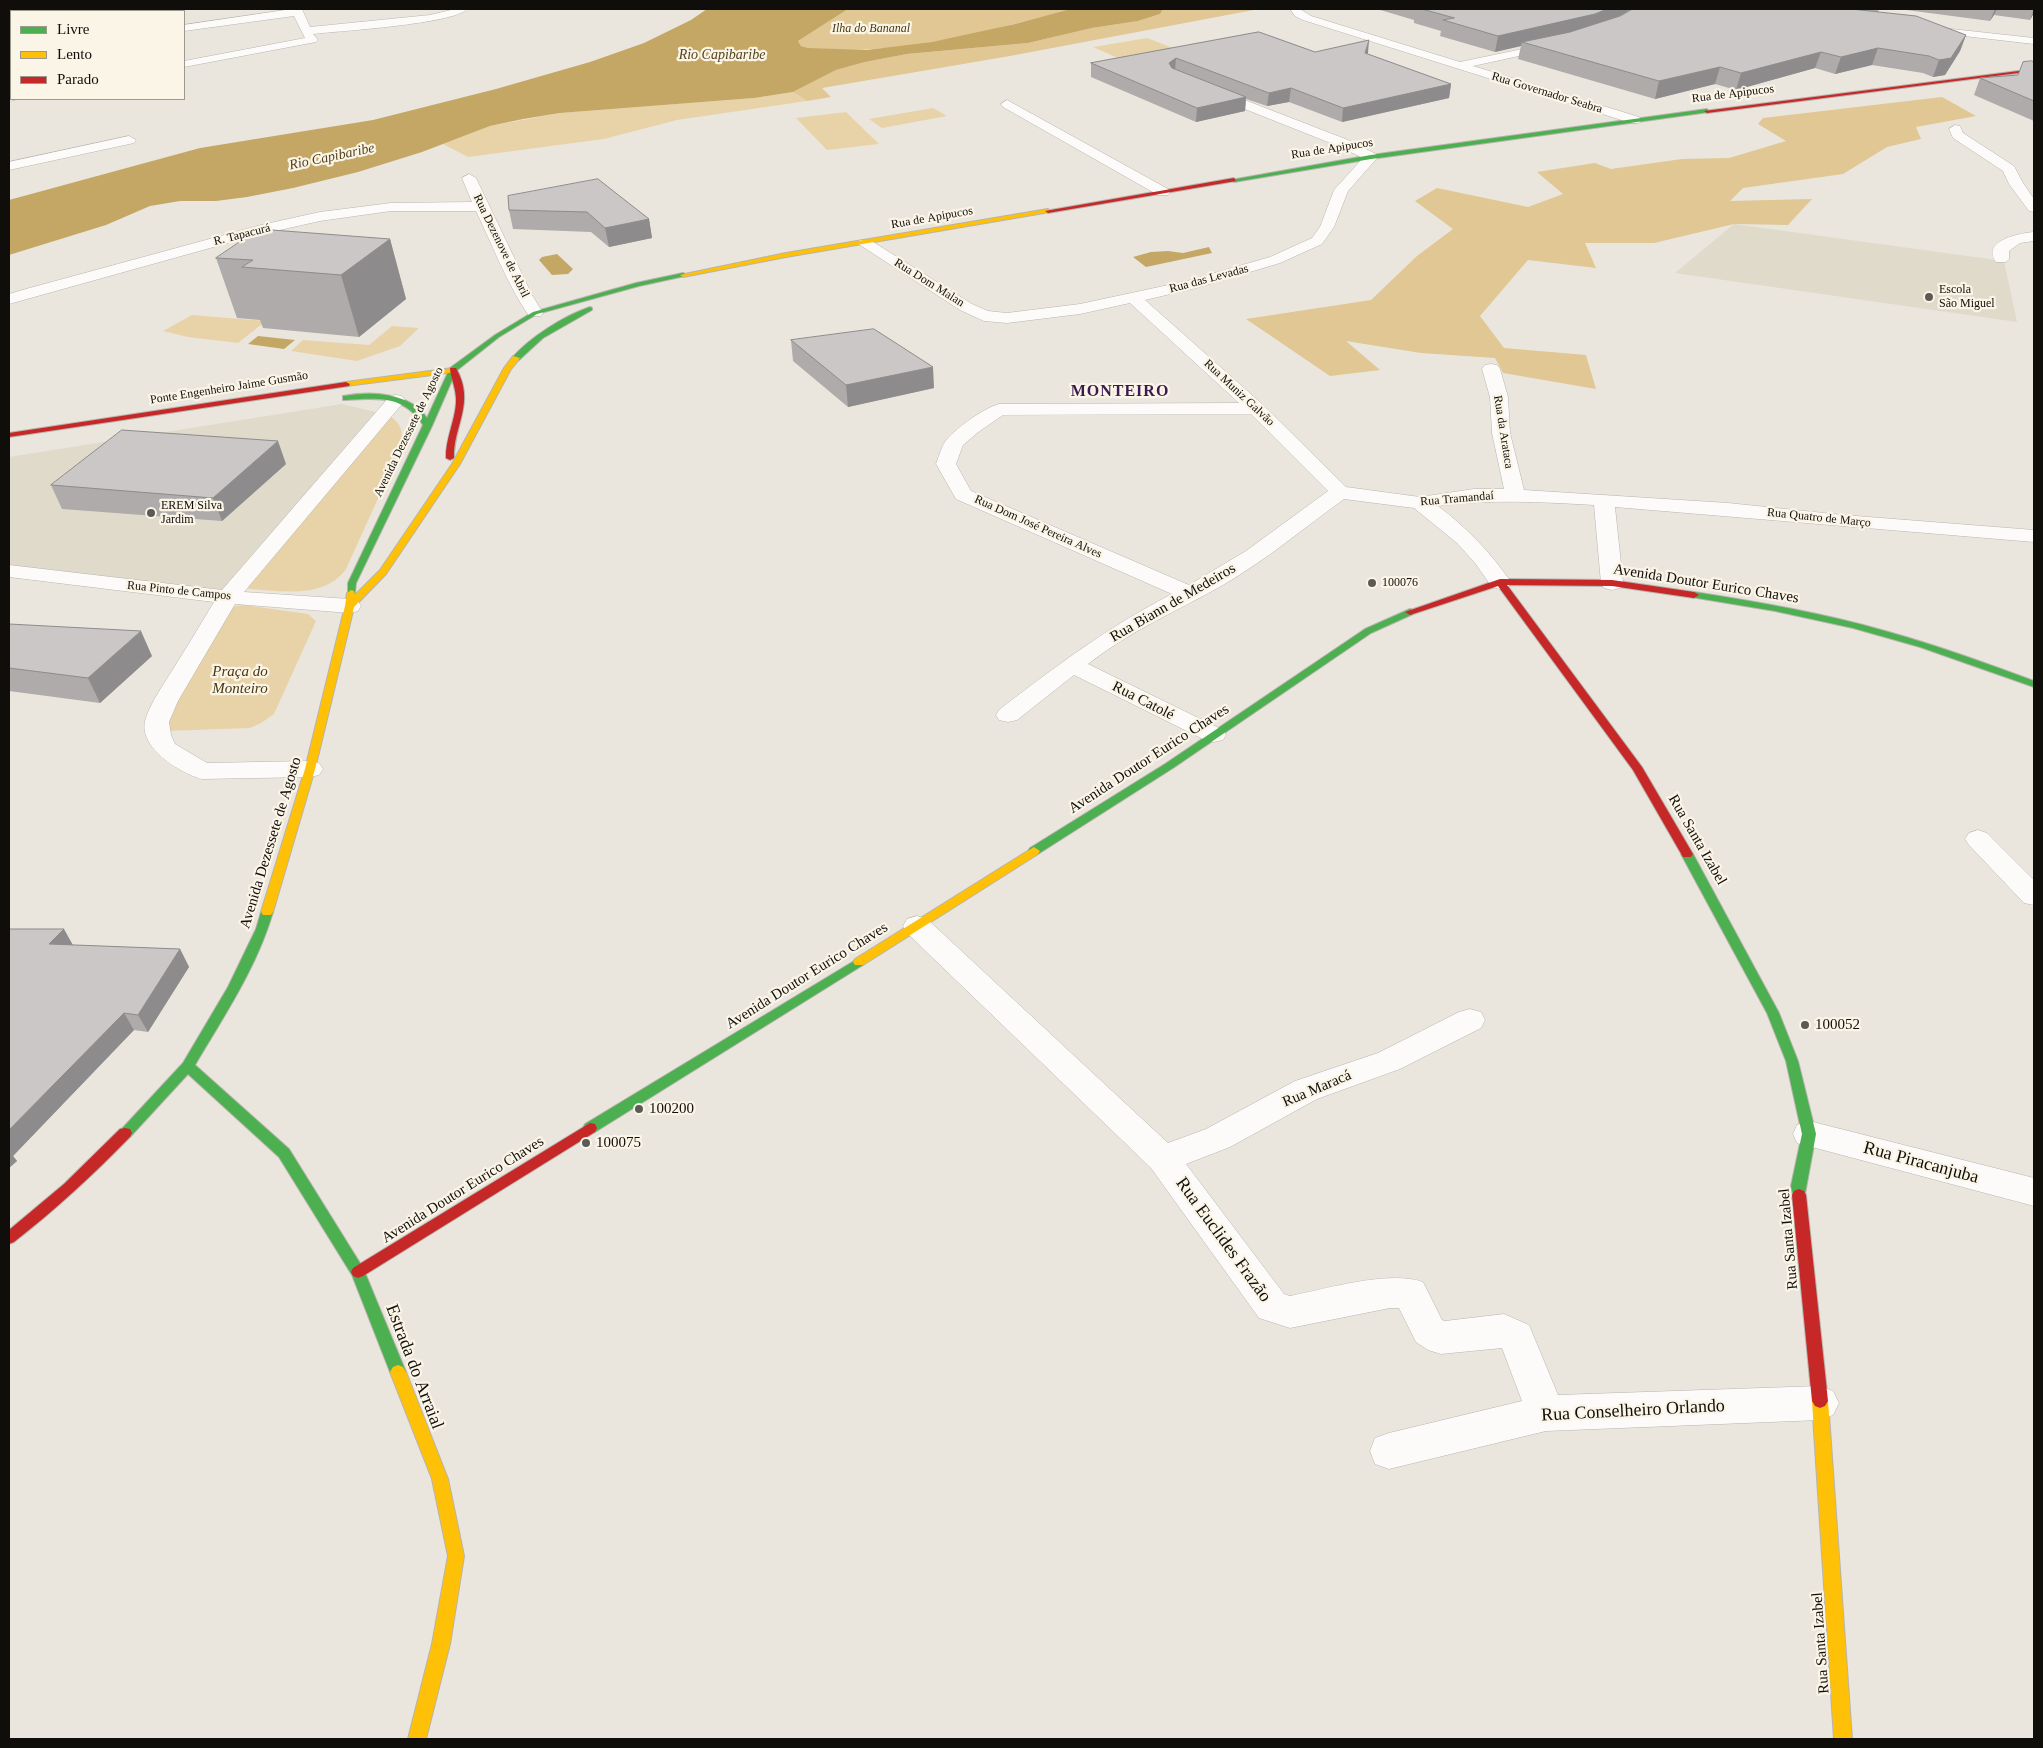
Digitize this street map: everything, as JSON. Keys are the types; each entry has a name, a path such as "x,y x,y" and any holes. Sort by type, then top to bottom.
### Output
{"main road":[{"name":"Rua de Apipucos","path":"638,284 776,257 1371,157 1635,120 2034,70"},
{"name":"Avenida Dezessete de Agosto","path":"9,1238 42,1212 98,1161 188,1066 234,988 262,930 310,769 350,606 352,583 453,370 497,336 535,312 638,284"},
{"path":"350,606 384,572 456,464 508,368 522,350 567,320 638,284"},
{"path":"453,370 460,384 456,425 449,453 450,459 456,464"},
{"name":"Ponte Engenheiro Jaime Gusmão","path":"9,435 453,370"},
{"path":"341,399 374,398 406,403 418,410 428,426"},
{"name":"Avenida Doutor Eurico Chaves","path":"358,1272 917,926 1169,766 1368,631 1404,614 1500,582 1612,583 1757,604 1846,623 1908,640 2034,684"},
{"name":"Rua Santa Izabel","path":"1500,582 1638,769 1710,893 1773,1014 1792,1061 1809,1134 1798,1186 1820,1403 1843,1739"},
{"name":"Estrada do Arraial","path":"188,1066 284,1153 358,1272 440,1479 456,1556 441,1644 417,1739"}],"street":[{"path":"185,64 309,35 419,20 453,14 462,9"},
{"name":"Rua Governador Seabra","path":"1296,9 1299,14 1307,18 1635,120"},
{"path":"185,28 242,21 297,10 309,35"},
{"path":"185,34 220,28 242,21"},
{"path":"1910,27 2034,41"},
{"path":"1459,66 1569,42"},
{"path":"1195,85 1334,140 1371,157"},
{"path":"1007,104 1163,192"},
{"path":"1955,129 1958,135 2009,169 2016,184 2034,208"},
{"path":"9,166 129,140"},
{"name":"Rua das Levadas","path":"996,318 1070,310 1134,298 1233,273 1275,260 1317,241 1327,227 1341,190 1371,157"},
{"name":"Rua Dezenove de Abril","path":"469,178 524,295 535,312"},
{"name":"R. Tapacurá","path":"9,299 79,278 302,220 359,210 420,205 481,207"},
{"path":"2001,259 2001,252 2008,242 2017,238 2034,237"},
{"name":"Rua Dom Malan","path":"865,243 966,307 984,316 996,318"},
{"name":"Rua Muniz Galvão","path":"1134,298 1256,408 1340,492"},
{"name":"Rua da Arataca","path":"1491,369 1499,398 1501,433 1515,495"},
{"path":"310,769 202,771 165,748 159,735 157,722 166,701 228,597 396,400"},
{"name":"Rua Dom José Pereira Alves","path":"1189,593 963,495 946,464 954,443 970,429 999,410 1256,408"},
{"name":"Rua Tramandaí","path":"1340,492 1420,503 1474,495 1515,495"},
{"name":"Rua Biann de Medeiros","path":"1008,715 1072,665 1140,619 1215,580 1254,556 1340,492"},
{"path":"1515,495 1604,500 1612,583"},
{"name":"Rua Quatro de Março","path":"1604,500 1728,508 1843,521 2033,535"},
{"path":"1420,503 1449,524 1483,557 1500,582"},
{"name":"Rua Pinto de Campos","path":"9,572 228,597 350,606"},
{"name":"Rua Catolé","path":"1072,665 1214,735"},
{"path":"1978,839 2034,896"},
{"name":"Rua Euclides Frazão","path":"917,926 1163,1159 1272,1307 1290,1312 1390,1292 1410,1293 1429,1331 1441,1338 1504,1330 1516,1337 1546,1413"},
{"name":"Rua Maracá","path":"1163,1159 1218,1138 1306,1090 1389,1061 1470,1020"},
{"name":"Rua Piracanjuba","path":"1809,1134 2034,1192"},
{"name":"Rua Conselheiro Orlando","path":"1389,1451 1546,1413 1820,1403"}],"shaded area":[{"name":"Escola São Miguel","path":"1734,224 2004,261 2017,322 1675,273"},
{"name":"EREM Silva Jardim","path":"342,404 380,413 225,591 9,569 9,457"}],"green space":[{"name":"Ilha do Bananal","path":"848,9 1070,9 987,31 903,46 835,50 801,46 798,41"},
{"path":"1163,9 1259,9 1010,56 822,88 831,97 807,101 793,92 836,70 865,62 907,54 1028,43 1092,28 1138,21 1160,14"},
{"path":"1147,38 1173,48 1118,58 1093,47"},
{"path":"793,92 807,101 677,120 604,139 468,157 443,144 490,126 560,113 754,98"},
{"path":"1942,97 1976,116 1916,127 1921,139 1887,147 1843,174 1743,188 1730,201 1812,199 1788,225 1734,224 1654,243 1585,243 1596,268 1528,260 1480,316 1504,348 1586,355 1596,389 1503,373 1495,358 1421,353 1346,341 1380,370 1330,376 1246,319 1371,300 1417,256 1453,229 1415,201 1437,188 1528,207 1563,194 1537,172 1595,163 1611,169 1682,159 1729,158 1786,141 1758,124 1763,118"},
{"path":"933,108 947,116 882,128 869,119"},
{"path":"846,112 879,144 827,150 796,118"},
{"path":"192,315 266,321 238,343 188,337 163,331"},
{"path":"392,326 419,328 400,346 357,361 291,351 303,340 369,345"},
{"path":"385,413 395,420 400,427 402,436 401,448 346,569 337,579 315,589 288,591 249,589 242,580"},
{"name":"Praça do Monteiro","path":"244,605 308,614 316,621 274,714 250,728 166,731 167,720 231,607"}],"water":[{"name":"Rio Capibaribe","path":"707,9 848,9 798,41 801,46 808,48 867,50 932,42 1015,24 1070,9 1163,9 1160,14 1138,21 1092,28 1028,43 907,54 865,62 836,70 793,92 754,98 560,113 490,126 422,152 358,172 293,188 216,201 180,201 150,206 106,225 9,255 9,200 200,148 373,120 496,89 590,62 644,43 691,20"},
{"path":"1209,247 1212,253 1146,267 1133,257 1151,252 1168,251 1183,253"},
{"path":"557,254 573,269 568,274 552,275 539,260 542,257"},
{"path":"258,336 295,340 284,349 248,344"}],"building":[{"path":"1422,9 1607,9 1595,14 1498,36 1443,20 1454,18"},
{"path":"1633,9 1851,9 1916,16 1966,35 1951,58 1939,60 1929,56 1878,48 1841,57 1821,52 1741,73 1720,67 1659,81 1522,42 1570,32 1620,16"},
{"path":"1259,32 1315,52 1369,40 1365,53 1451,84 1343,108 1291,88 1269,93 1176,58 1169,63 1172,68 1246,97 1197,108 1091,63"},
{"path":"2023,62 2034,62 2034,101 1980,78 2018,75"},
{"path":"598,179 649,219 605,228 587,212 509,210 508,196"},
{"path":"259,229 390,239 341,275 242,267 253,260 216,258"},
{"path":"874,329 933,367 846,385 791,340"},
{"path":"122,430 278,441 213,498 51,485"},
{"path":"9,624 141,631 88,678 9,668"},
{"path":"9,929 64,929 49,944 180,949 138,1015 124,1013 9,1130"}],"traffic: fast":[{"path":"1234,180 1371,157 1707,111"},
{"path":"351,593 352,583 453,370 497,336 535,313 638,284 683,275"},
{"path":"516,358 541,336 590,309"},
{"path":"346,398 382,397 403,402 413,407 428,426"},
{"path":"1694,595 1775,608 1881,632 1971,661 2034,684"},
{"path":"1034,851 1169,766 1368,631 1410,612"},
{"path":"1687,854 1773,1013 1792,1061 1809,1134 1798,1186 1799,1195"},
{"path":"125,1133 188,1066 234,988 262,929 267,912"},
{"path":"590,1128 859,962"},
{"path":"188,1066 284,1153 358,1272 398,1372"}],"traffic: slow":[{"path":"683,275 786,255 1048,211"},
{"path":"350,606 383,572 456,464 508,368 516,358"},
{"path":"346,384 453,370"},
{"path":"267,912 310,769 350,606 351,593"},
{"path":"859,962 1034,851"},
{"path":"398,1372 440,1479 456,1556 441,1644 417,1739"},
{"path":"1820,1401 1843,1739"}],"traffic: jam":[{"path":"1707,111 2034,70"},
{"path":"1048,211 1234,180"},
{"path":"450,458 450,449 460,402 459,386 453,370"},
{"path":"9,435 346,384"},
{"path":"1500,582 1638,769 1687,854"},
{"path":"1410,612 1500,582 1612,583 1694,595"},
{"path":"358,1272 590,1128"},
{"path":"9,1238 69,1188 125,1133"},
{"path":"1799,1195 1820,1401"}],"place":[{"name":"Escola São Miguel","path":"1929,297"},
{"name":"EREM Silva Jardim","path":"151,513"},
{"name":"100076","path":"1372,583"},
{"name":"100052","path":"1805,1025"},
{"name":"100200","path":"639,1109"},
{"name":"100075","path":"586,1143"}],"district":[{"name":"MONTEIRO","path":"1120,392"}]}
